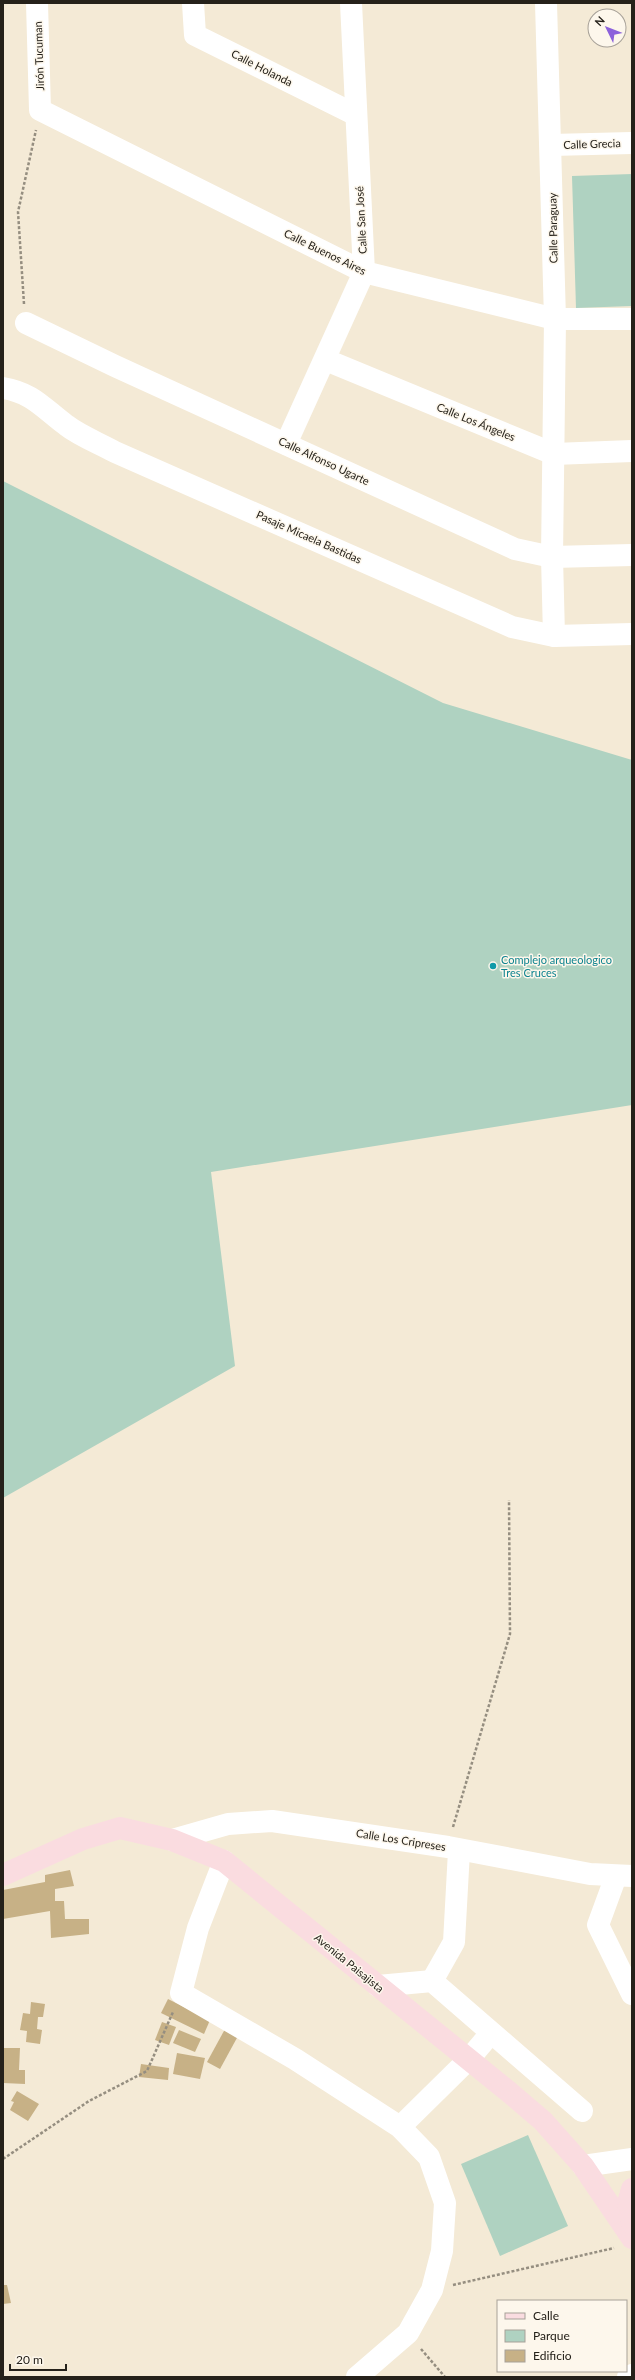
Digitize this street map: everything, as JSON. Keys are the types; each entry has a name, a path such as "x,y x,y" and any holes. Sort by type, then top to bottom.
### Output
{"main road":[{"name":"Avenida Paisajista","path":"3,1875 84,1839 120,1828 172,1840 224,1861 469,2059 542,2121 583,2166 624,2243"},
{"path":"632,2188 628,2203 632,2224"}],"street":[{"name":"Jirón Tucuman","path":"37,3 40,110"},
{"name":"Calle Holanda","path":"193,3 195,35 356,115"},
{"name":"Calle San José","path":"286,444 326,360 364,272 351,3"},
{"name":"Calle Paraguay","path":"546,3 555,319 552,557 554,636"},
{"name":"Calle Buenos Aires","path":"40,110 364,272 555,319 632,319"},
{"name":"Calle Grecia","path":"551,145 632,143"},
{"name":"Calle Alfonso Ugarte","path":"26,323 515,549 552,557 632,555"},
{"name":"Calle Los Ángeles","path":"326,360 554,454 632,451"},
{"name":"Pasaje Micaela Bastidas","path":"3,388 16,390 37,400 67,426 115,452 512,627 554,636 632,634"},
{"name":"Calle Los Cripreses","path":"172,1840 228,1824 272,1820 453,1849 590,1874 624,1876"},
{"path":"432,1981 454,1942 453,1849"},
{"path":"224,1861 198,1928 181,1993 295,2059 400,2128 429,2157 445,2203 442,2251 432,2290 408,2333 357,2377"},
{"path":"624,1876 598,1925 632,1994"},
{"path":"378,1986 432,1981 582,2111"},
{"path":"400,2128 469,2059 492,2033"},
{"path":"583,2166 632,2159"},
{"path":"628,2377 632,2376"}],"path":[{"path":"26,323 18,212 40,110"},
{"path":"453,1849 510,1634 509,1500"},
{"path":"3,2159 89,2101 147,2071 181,1993"},
{"path":"432,2290 624,2243"},
{"path":"408,2333 445,2377"}],"green space":[{"path":"632,174 632,306 576,308 572,176"},
{"path":"3,481 443,703 632,760 632,1105 211,1172 235,1366 3,1498"},
{"path":"528,2135 568,2226 500,2256 461,2164"}],"building":[{"path":"70,1870 74,1886 55,1889 55,1901 64,1901 65,1919 89,1919 89,1934 51,1938 50,1911 3,1919 3,1890 45,1882 45,1875"},
{"path":"168,1999 210,2020 204,2034 161,2013"},
{"path":"31,2002 45,2004 43,2017 38,2017 37,2029 42,2030 40,2044 26,2042 27,2031 20,2030 23,2013 30,2014"},
{"path":"162,2022 176,2027 169,2045 155,2040"},
{"path":"225,2029 238,2036 220,2069 207,2062"},
{"path":"179,2030 201,2039 195,2052 173,2043"},
{"path":"3,2048 20,2048 19,2070 25,2070 25,2084 3,2083"},
{"path":"177,2053 205,2058 200,2079 173,2074"},
{"path":"141,2064 169,2068 168,2080 139,2077"},
{"path":"17,2091 39,2104 28,2121 10,2110 14,2102 11,2101"},
{"path":"3,2285 7,2285 11,2303 3,2304"}],"place":[{"name":"Complejo arqueologico Tres Cruces","path":"493,966"}]}
